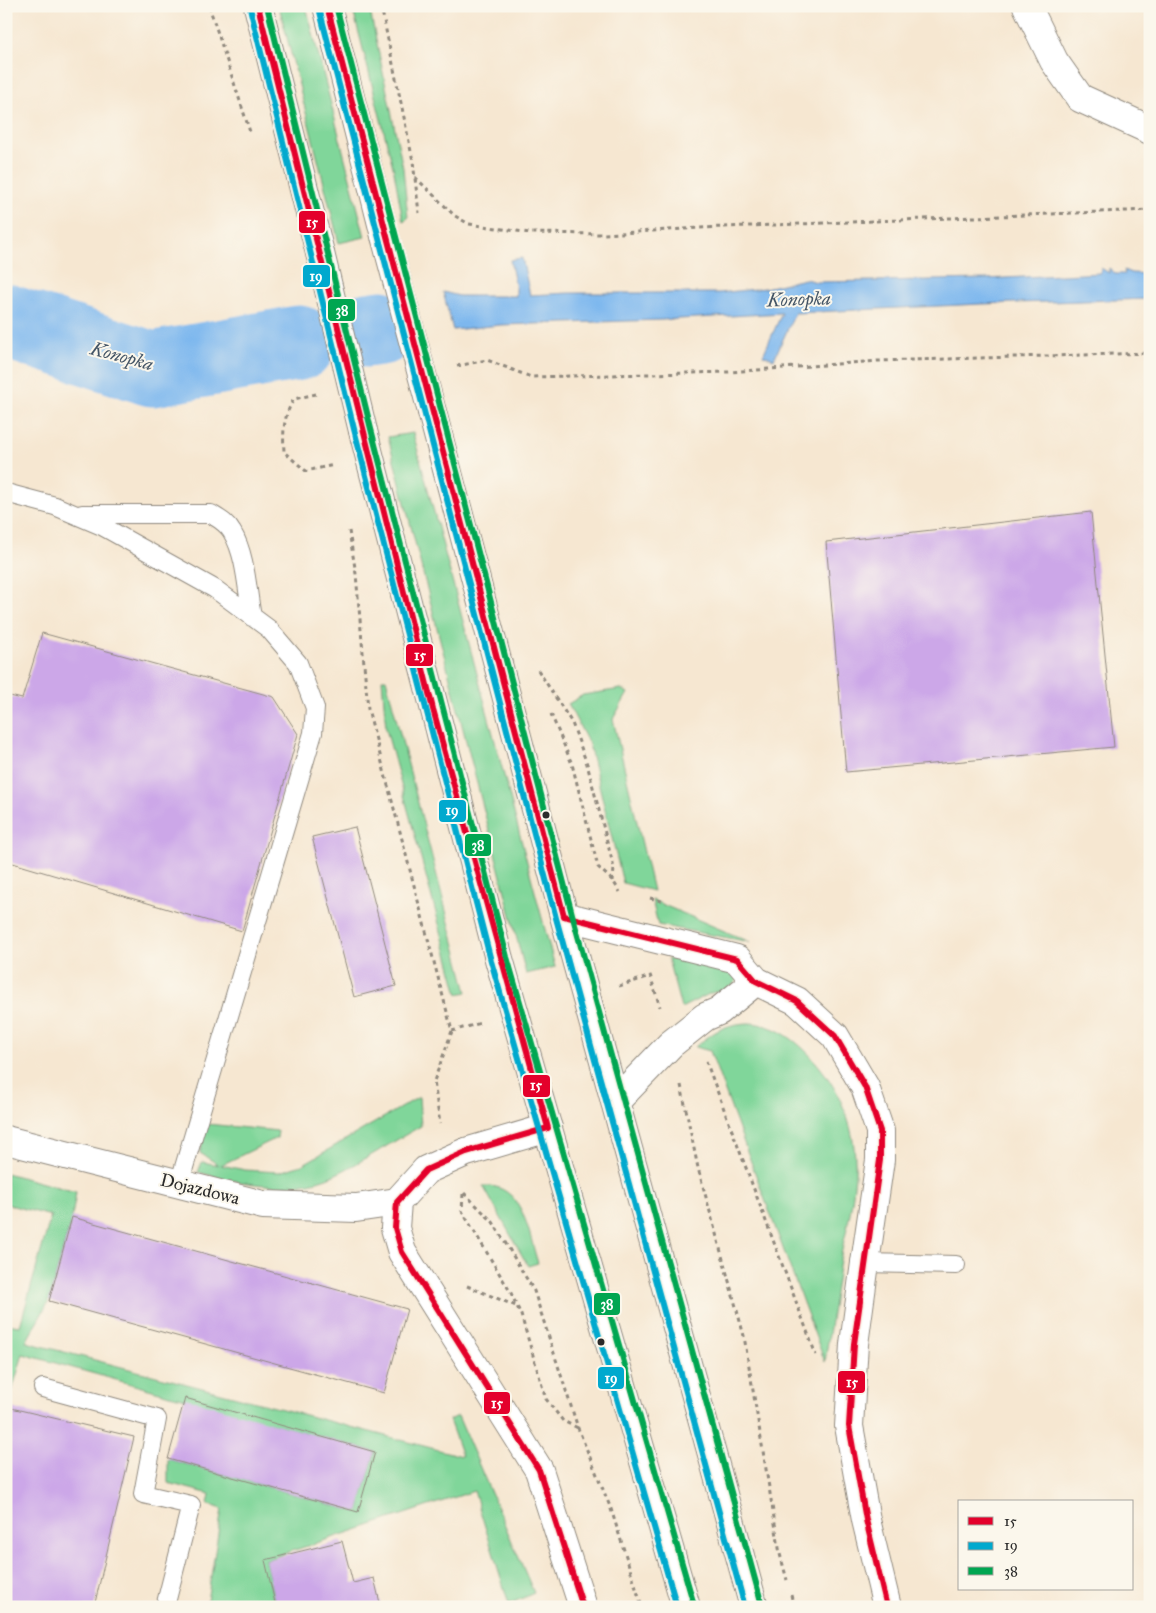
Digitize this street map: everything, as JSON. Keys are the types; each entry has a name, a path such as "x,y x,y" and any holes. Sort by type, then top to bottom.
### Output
{"main road":[{"path":"258,6 363,431 499,959 686,1607"},
{"path":"327,6 385,236 564,916 754,1607"},
{"path":"1027,6 1054,61 1080,98 1150,130"},
{"path":"564,916 738,960 756,981 797,1001 835,1036 865,1087 880,1131 880,1160 854,1344 850,1426 866,1520 887,1607"},
{"path":"615,1102 671,1044 705,1017 719,1011 756,981"},
{"path":"548,1128 466,1152 426,1170 397,1202 395,1228 402,1252 539,1470 580,1606"},
{"name":"Dojazdowa","path":"6,1140 263,1205 356,1208 397,1202"}],"lane":[{"path":"6,494 56,506 102,526 215,589 269,629 298,663 315,708 313,733 179,1184"},
{"path":"74,514 212,514 224,522 232,531 240,549 252,617"},
{"path":"865,1264 956,1265"},
{"path":"43,1388 157,1419 144,1494 190,1505 165,1607"}],"path":[{"path":"209,6 254,144"},
{"path":"381,6 415,177 420,220"},
{"path":"415,177 455,216 469,224 530,233 603,234 718,227 1150,210"},
{"path":"448,368 486,360 531,377 729,372 878,361 1150,353"},
{"path":"323,393 294,399 286,411 283,426 284,452 306,471 338,464 339,473"},
{"path":"348,528 356,574 368,709 452,1031 434,1081 437,1118"},
{"path":"542,685 536,667 572,723 587,764 614,868 613,881 598,867 572,764 550,712"},
{"path":"649,969 660,1008"},
{"path":"614,988 651,976"},
{"path":"452,1031 474,1024"},
{"path":"698,1062 704,1055 816,1356 816,1365"},
{"path":"687,1078 681,1086 698,1168 744,1336 780,1554"},
{"path":"578,1428 563,1421 546,1399 511,1293 462,1211 463,1193 494,1222 534,1292 578,1428 611,1509 642,1607"},
{"path":"462,1284 516,1306"}],"green space":[{"path":"279,6 306,6 365,237 339,243"},
{"path":"352,6 369,6 403,168 408,218 403,221 394,171"},
{"path":"413,433 555,967 526,974 388,437"},
{"path":"382,679 386,679 467,992 458,994 386,729"},
{"path":"621,689 628,693 613,719 653,891 623,883 589,744 568,704 583,695"},
{"path":"652,900 750,942 658,925"},
{"path":"668,959 702,962 742,974 730,988 711,993 681,1008"},
{"path":"749,1023 767,1026 784,1034 807,1052 824,1072 833,1087 841,1102 852,1134 855,1168 853,1194 840,1260 825,1362 710,1051 695,1047 720,1029"},
{"path":"419,1097 421,1126 356,1164 318,1181 284,1186 266,1185 231,1180 198,1172 202,1162 219,1165 200,1153 207,1124 278,1131 277,1138 221,1165 245,1170 279,1172 302,1165"},
{"path":"6,1173 76,1192 72,1217 49,1301 26,1342 462,1456 449,1420 458,1416 534,1593 509,1604 474,1491 265,1560 276,1607 206,1607 222,1509 208,1504 210,1494 168,1483 168,1459 358,1512 375,1452 23,1354 6,1411 6,1324 20,1326 51,1216 6,1204"},
{"path":"483,1186 497,1187 516,1201 527,1225 538,1263 528,1266"}],"water":[{"path":"522,258 530,295 569,293 719,293 765,288 805,279 817,282 986,279 1101,273 1101,268 1109,273 1109,268 1116,274 1125,274 1124,270 1131,273 1150,274 1150,299 981,304 795,313 774,359 763,355 782,313 662,320 500,325 453,330 443,292 459,296 516,296 510,260"}],"building":[{"path":"1091,512 1114,747 846,772 826,542"},
{"path":"42,633 274,697 298,734 242,931 6,861 6,695 22,699"},
{"path":"355,827 396,986 354,997 312,837"},
{"path":"72,1217 407,1309 384,1393 49,1301"},
{"path":"185,1398 375,1452 358,1512 168,1459"},
{"path":"7,1407 134,1437 94,1607 6,1607"},
{"path":"342,1541 353,1583 374,1578 381,1607 276,1607 265,1560"}],"waterway":[{"name":"Konopka","path":"6,321 152,369 299,343"},
{"name":"Konopka","path":"367,330 381,328"}],"transit line":[{"name":"15","path":"258,6 433,709 548,1128 466,1152 426,1170 397,1202 395,1228 402,1252 539,1470 583,1607"},
{"name":"38","path":"267,6 371,429 507,957 694,1605"},
{"name":"15","path":"327,6 564,916 737,959 756,981 797,1001 835,1036 865,1087 880,1131 880,1160 854,1344 849,1426 866,1520 887,1607"},
{"name":"38","path":"336,6 572,914 762,1605"},
{"name":"19","path":"250,8 355,433 491,961 677,1607"},
{"name":"19","path":"319,8 556,918 745,1607"}]}
